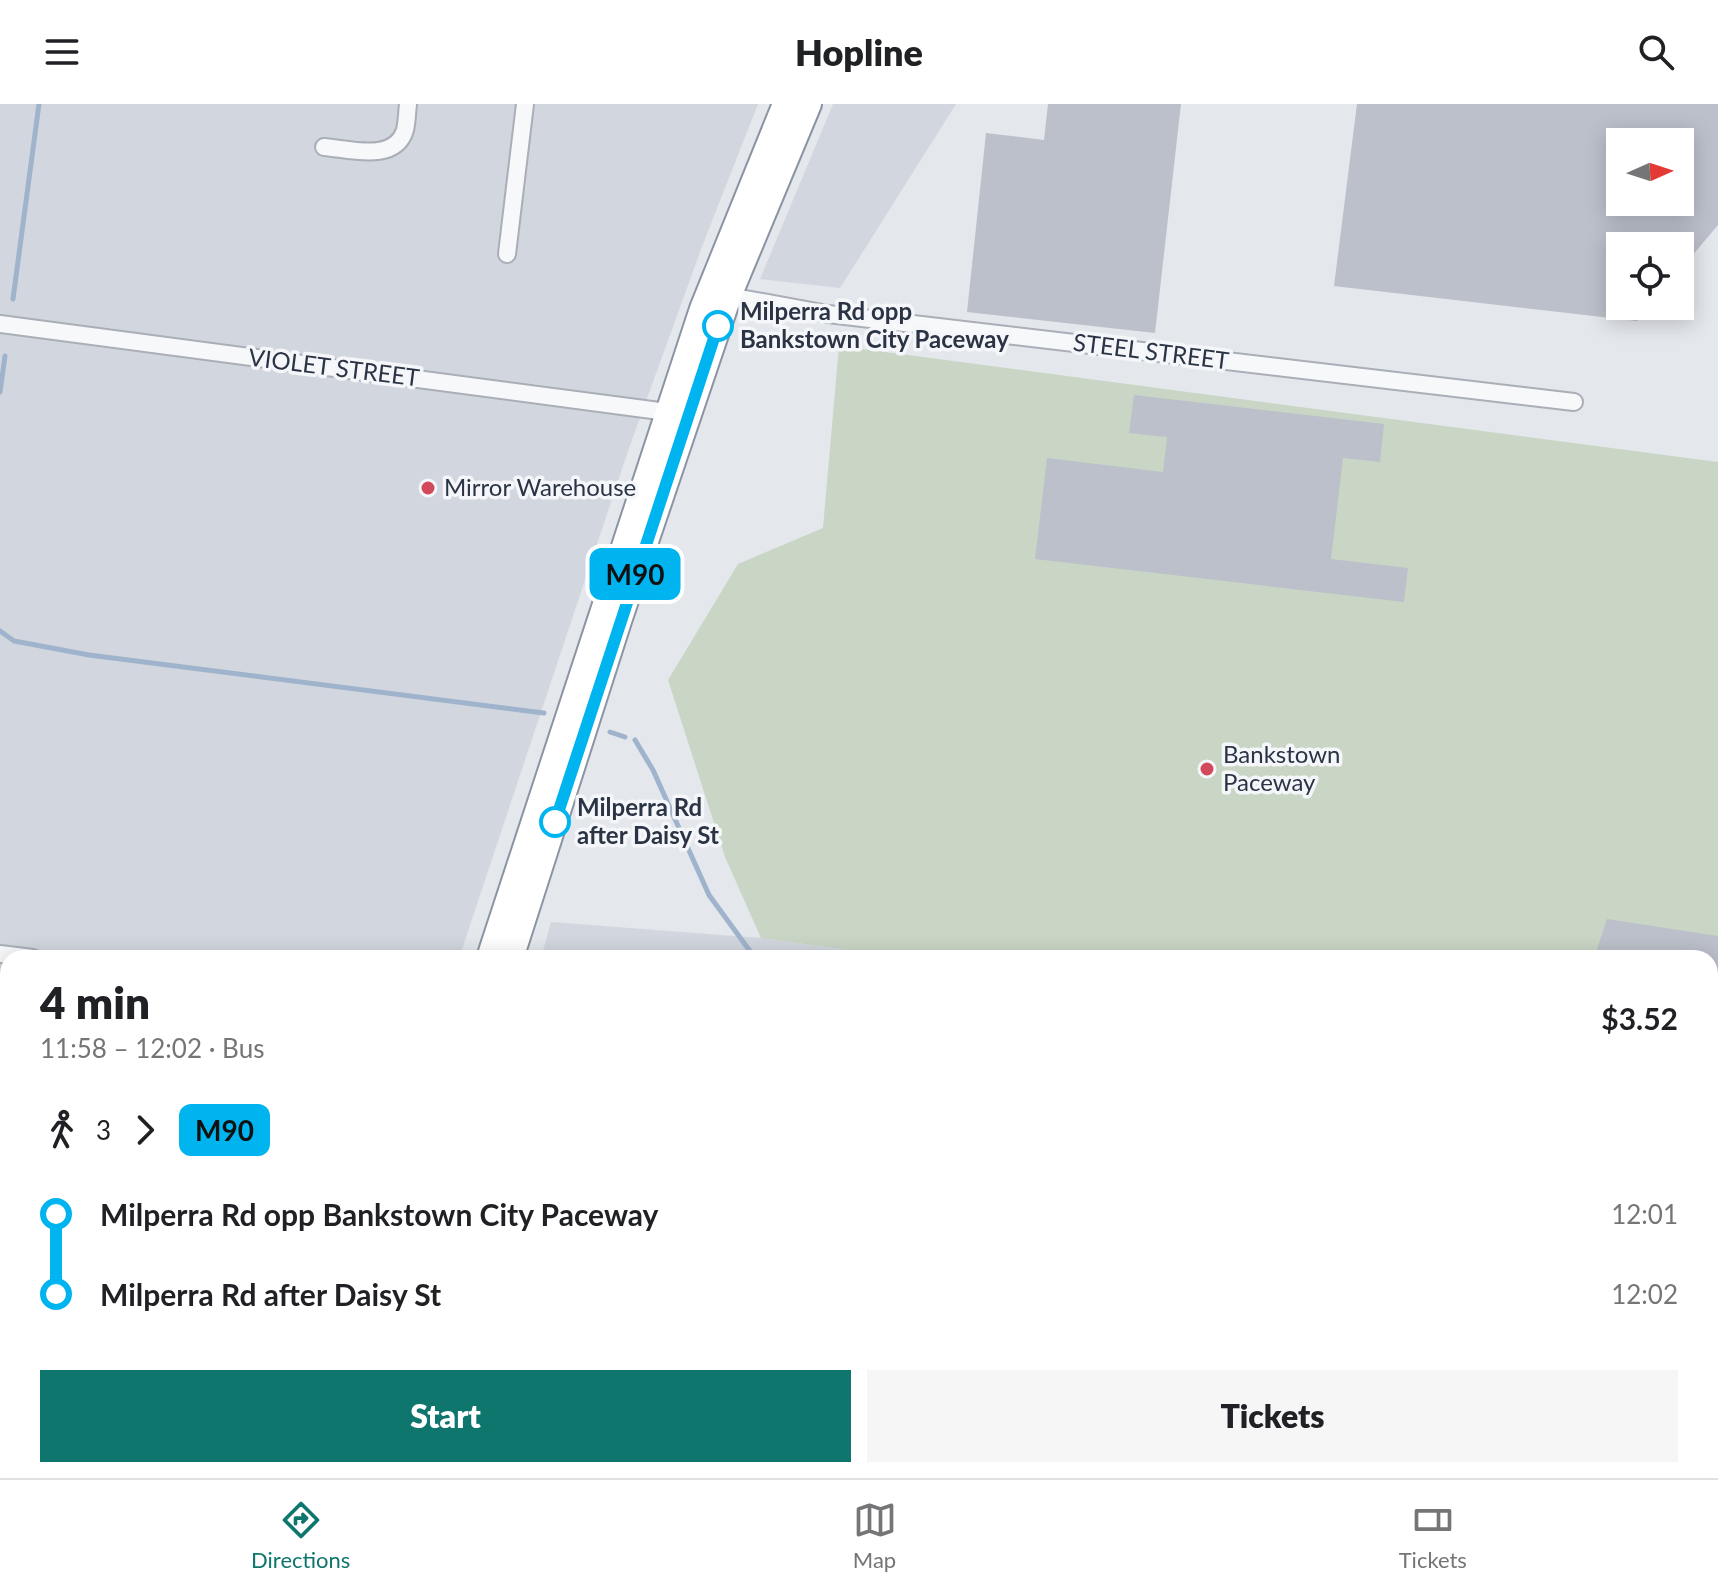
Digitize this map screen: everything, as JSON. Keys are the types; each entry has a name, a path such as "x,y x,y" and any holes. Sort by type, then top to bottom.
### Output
{"highway":[{"path":"492,950 702,309 785,104"},
{"path":"514,950 619,621 729,296 809,104"}],"street":[{"path":"324,147 381,152 394,147 405,132 408,104"},
{"path":"507,254 525,104"},
{"name":"STEEL STREET","path":"729,296 828,314 1574,402"},
{"name":"VIOLET STREET","path":"0,324 667,412"}],"shaded area":[{"path":"0,104 758,104 629,448 462,950 0,950"},
{"path":"833,104 956,104 840,288 760,279"},
{"path":"551,922 761,938 850,950 543,950"}],"green space":[{"name":"Bankstown Paceway","path":"839,346 1718,462 1718,950 850,950 761,938 725,857 668,680 738,564 823,528"}],"building":[{"path":"1048,104 1181,104 1155,333 967,312 986,133 1044,140"},
{"path":"1357,104 1718,104 1718,225 1694,253 1694,232 1606,232 1606,317 1334,286"},
{"path":"1134,395 1384,424 1380,462 1343,458 1331,559 1408,568 1404,602 1035,559 1047,458 1163,472 1167,437 1129,433"},
{"path":"1607,919 1718,936 1718,950 1597,950"}],"waterway":[{"path":"13,299 39,104"},
{"path":"0,392 5,356"},
{"path":"0,631 14,641 89,655 544,713"},
{"path":"610,732 625,737"},
{"path":"635,740 653,770 709,895 749,950"}],"bus line":[{"name":"M90","path":"555,822 718,326"}],"place":[{"name":"Milperra Rd opp Bankstown City Paceway","path":"718,326"},
{"name":"Mirror Warehouse","path":"428,488"},
{"name":"Bankstown Paceway","path":"1207,769"},
{"name":"Milperra Rd after Daisy St","path":"555,822"}]}
